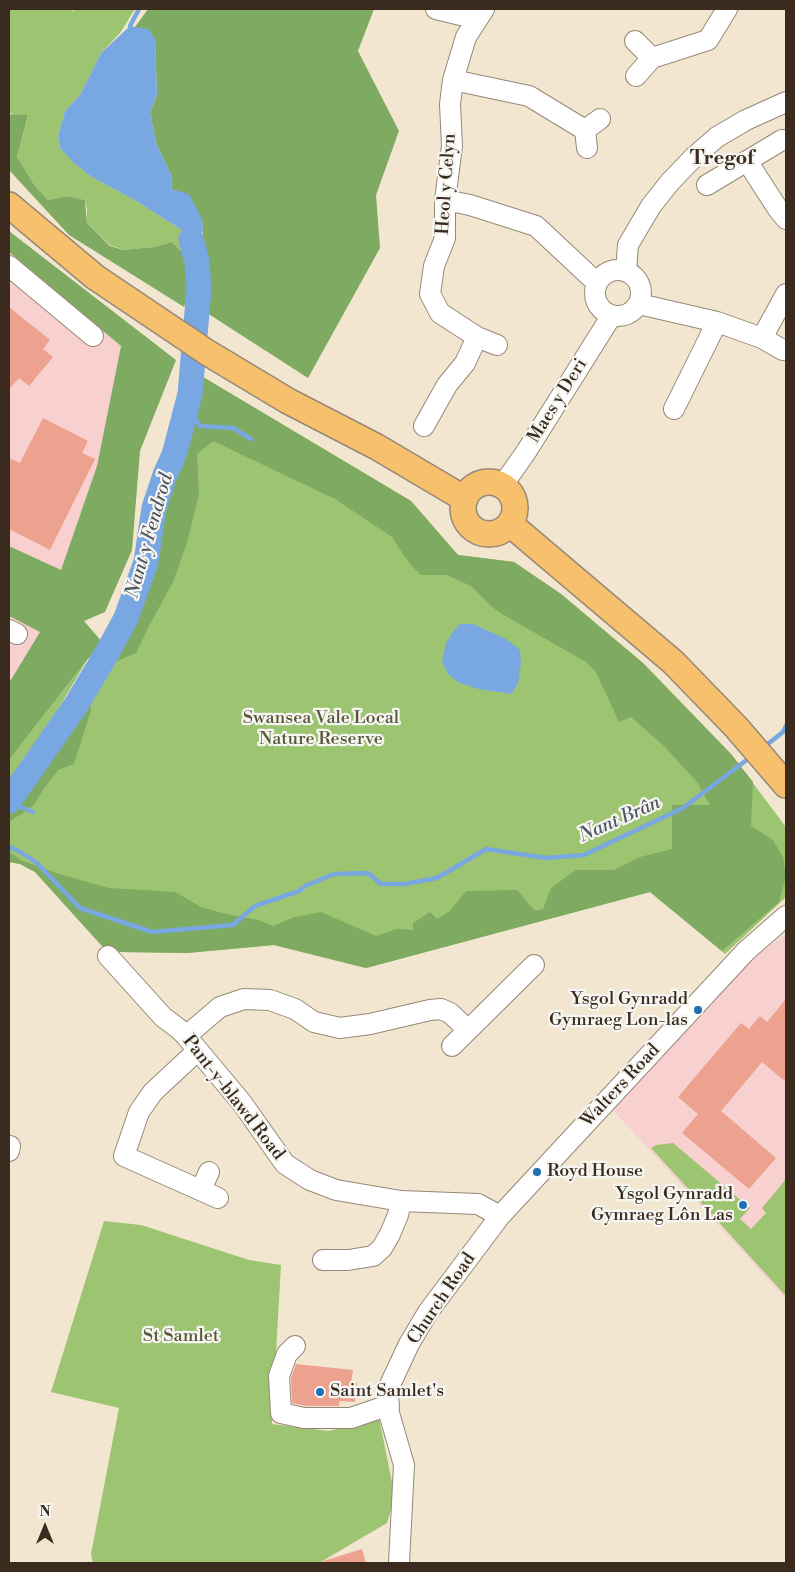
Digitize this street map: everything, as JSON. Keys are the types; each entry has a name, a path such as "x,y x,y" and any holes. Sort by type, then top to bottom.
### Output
{"main road":[{"path":"9,205 95,277 208,353 288,402 376,447 465,499"},
{"path":"488,482 502,486 508,490 514,503 513,517 510,524 494,534 476,531 464,517 465,499 474,487 480,484 488,482"},
{"path":"510,524 674,662 736,727 786,785"}],"street":[{"name":"Heol y Celyn","path":"436,9 481,14 466,37 453,80 450,104 452,146 445,200 445,238 434,266 430,294 440,314 477,337 497,345"},
{"path":"636,76 652,58 708,40 727,9"},
{"path":"635,41 652,58"},
{"path":"453,80 529,96 590,132"},
{"path":"626,271 628,245 651,206 670,182 694,157 717,138 746,120 786,102"},
{"path":"707,184 782,140"},
{"path":"747,161 786,219"},
{"path":"445,200 470,204 536,226 597,283"},
{"path":"9,266 93,336"},
{"path":"614,270 626,271 634,276 640,284 642,294 639,304 628,314 612,315 604,311 598,304 595,293 597,283 604,274 614,270"},
{"path":"762,338 786,294"},
{"path":"639,304 718,322 762,338 783,350"},
{"name":"Maes y Deri","path":"502,486 526,452 612,315"},
{"path":"674,409 718,322"},
{"path":"424,426 446,385 465,363 477,337"},
{"name":"Walters Road","path":"500,1216 746,951 785,919"},
{"name":"Pant-y-blawd Road","path":"108,956 163,1017 179,1029 242,1103 285,1164 310,1180 336,1190 401,1201 478,1204 500,1216"},
{"path":"452,1046 534,965"},
{"path":"209,1172 210,1194 124,1156 139,1112 220,1007 244,1000 270,1000 295,1010 314,1022 340,1028 370,1024 430,1010 441,1010 450,1013 467,1030"},
{"path":"323,1260 348,1260 373,1256 382,1248 390,1234 398,1215 401,1201"},
{"name":"Church Road","path":"400,1563 404,1465 389,1413 388,1389 409,1344 428,1312 500,1216"},
{"path":"295,1346 287,1354 279,1376 281,1413 304,1418 351,1418 389,1405"}],"shaded area":[{"path":"9,252 121,346 97,466 61,570 9,546"},
{"path":"9,616 40,632 9,683"},
{"name":"Ysgol Gynradd Gymraeg Lôn Las","path":"786,934 786,1299 613,1110 750,961"}],"green space":[{"path":"9,9 73,9 72,12 75,9 135,9 120,33 101,53 80,95 65,111 58,136 60,148 90,176 140,203 185,232 193,267 192,285 185,255 172,242 154,247 123,250 110,245 87,223 85,200 67,196 48,200 35,186 17,157 28,116 9,113"},
{"path":"148,9 374,9 358,51 399,131 376,195 380,248 308,378 207,313 201,246 202,219 172,190 171,175 156,143 150,112 157,95 155,39 135,27"},
{"path":"11,114 28,115 17,157 35,186 48,200 67,196 85,200 87,223 110,246 123,250 154,247 172,242 185,255 192,285 184,307 69,235 9,170 9,118"},
{"path":"9,231 176,360 140,451 132,550 105,612 84,621 103,643 87,660 9,760 9,683 40,632 9,616 9,546 61,570 97,466 121,346 9,252"},
{"name":"Swansea Vale Local Nature Reserve","path":"198,374 411,501 458,555 514,562 561,594 643,663 731,754 786,827 786,897 725,954 650,892 366,968 274,945 187,953 120,952 102,946 35,872 20,864 9,862 9,805 87,692 119,639 140,591 155,540 160,505 177,460 191,411"},
{"path":"198,374 411,501 458,555 514,562 561,594 643,663 731,754 753,782 751,826 773,840 783,857 786,876 779,902 722,951 650,892 366,968 274,945 187,953 120,952 102,946 35,872 20,864 9,862 9,852 23,861 59,874 109,888 175,892 201,907 259,920 273,926 295,917 321,912 376,936 397,929 413,930 413,923 430,912 437,919 450,911 466,891 517,890 535,911 543,909 551,888 576,870 614,870 640,857 672,849 672,805 710,805 697,782 664,746 631,717 619,722 596,672 586,662 502,614 492,607 471,586 446,575 421,575 409,563 392,537 335,499 213,441 197,454 199,494 187,543 173,582 136,653 115,662 108,658 119,639 140,591 155,540 160,505 177,460 191,411"},
{"path":"87,660 15,783 9,792 9,760"},
{"path":"90,700 91,710 74,764 58,770 33,806 9,822 9,805 80,702"},
{"path":"673,1143 750,1208 740,1219 751,1229 766,1213 762,1208 786,1179 786,1296 651,1148 656,1145"},
{"name":"St Samlet","path":"104,1221 141,1225 249,1260 281,1265 272,1424 329,1431 379,1418 395,1497 387,1523 319,1563 93,1563 91,1554 119,1408 51,1392"}],"water":[{"path":"130,26 148,29 155,39 157,95 150,112 156,143 171,175 172,189 189,194 202,219 203,232 191,239 185,232 138,202 90,176 60,148 58,136 65,111 80,95 101,53"},
{"path":"460,624 473,624 506,639 520,650 521,663 518,684 511,694 479,689 459,683 448,674 442,662 446,643"}],"building":[{"path":"9,307 50,340 43,349 53,357 29,386 19,378 9,389"},
{"path":"43,418 88,441 82,453 95,459 50,550 9,529 9,458 20,463"},
{"path":"786,999 786,1082 762,1062 721,1111 776,1158 749,1189 682,1133 698,1114 678,1097 741,1023 749,1029 760,1016 767,1022"},
{"name":"Saint Samlet's","path":"296,1364 353,1370 351,1383 357,1383 355,1402 340,1401 339,1406 307,1406 292,1403 291,1378"},
{"path":"362,1549 366,1563 324,1563 323,1561"}],"waterway":[{"name":"Nant y Fendrod","path":"130,26 139,9"},
{"name":"Nant y Fendrod","path":"9,801 76,705 107,653 126,618 146,562 154,508 174,455 190,394 199,289 197,262 191,239"},
{"path":"187,406 200,426 233,428 251,439"},
{"path":"158,469 165,475"},
{"name":"Nant Brân","path":"764,747 783,732 786,726"},
{"name":"Nant Brân","path":"9,847 37,863 80,908 152,932 233,925 255,906 299,891 305,886 334,874 368,873 381,884 405,884 437,878 486,849 546,858 584,855 683,808 752,756"},
{"path":"9,802 33,812"}],"place":[{"name":"Ysgol Gynradd Gymraeg Lon-las","path":"698,1010"},
{"name":"Royd House","path":"537,1172"},
{"name":"Ysgol Gynradd Gymraeg Lôn Las","path":"743,1205"},
{"name":"Saint Samlet's","path":"320,1392"}],"district":[{"name":"Tregof","path":"722,159"}]}
